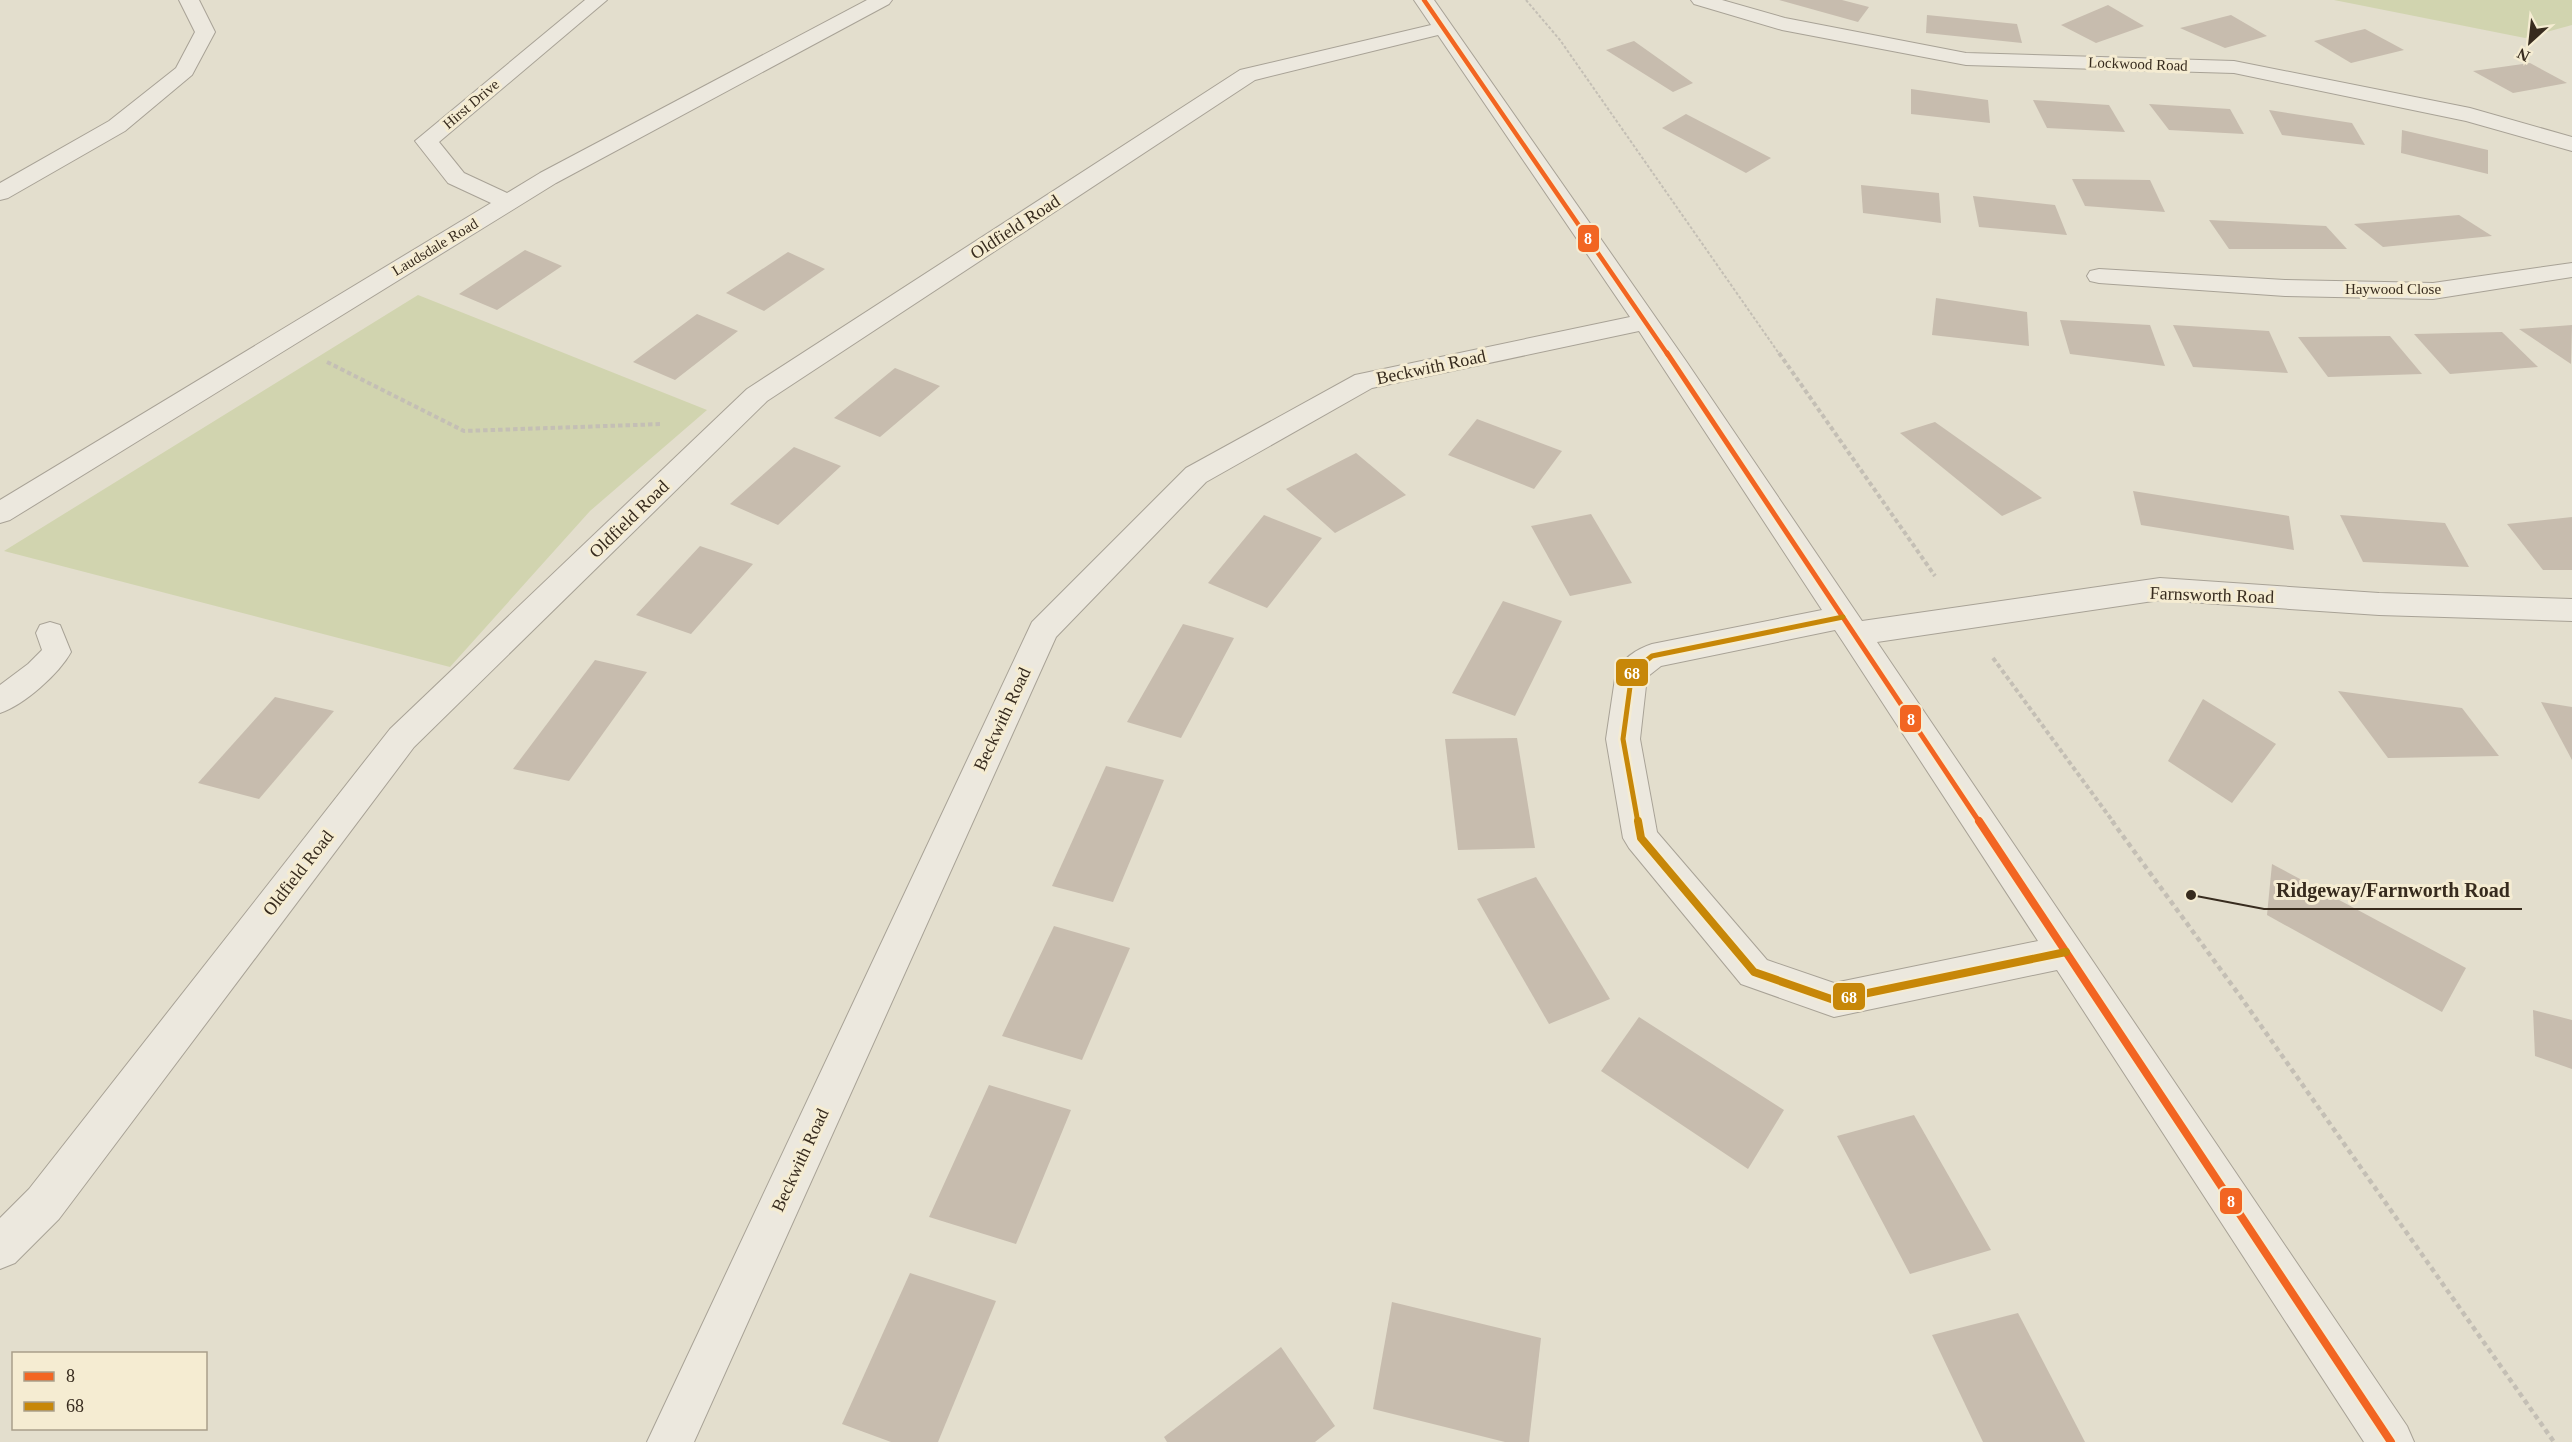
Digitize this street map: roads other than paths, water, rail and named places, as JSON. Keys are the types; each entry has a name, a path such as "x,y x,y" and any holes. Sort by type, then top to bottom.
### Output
{"street":[{"path":"0,193 117,126 185,71 205,32 189,0"},
{"name":"Hirst Drive","path":"508,202 456,178 426,141 597,0"},
{"name":"Laudsdale Road","path":"0,513 548,178 882,0"},
{"path":"1424,0 1646,322 2391,1442"},
{"name":"Lockwood Road","path":"1701,0 1782,24 1966,59 2234,67 2470,115 2572,144"},
{"name":"Oldfield Road","path":"0,1248 44,1204 402,738 757,395 1248,75 1443,28"},
{"name":"Haywood Close","path":"2099,276 2285,288 2433,291 2572,270"},
{"name":"Beckwith Road","path":"670,1442 1043,630 1196,475 1364,381 1646,322"},
{"name":"Farnsworth Road","path":"2066,952 1834,1000 1754,972 1641,838 1623,739 1632,672 1652,656 1848,626 1964,618 2160,589 2379,604 2572,610"}],"lane":[{"path":"0,701 38,672 57,652 50,633"}],"place":[{"name":"Ridgeway/Farnworth Road","path":"2191,895"}]}
